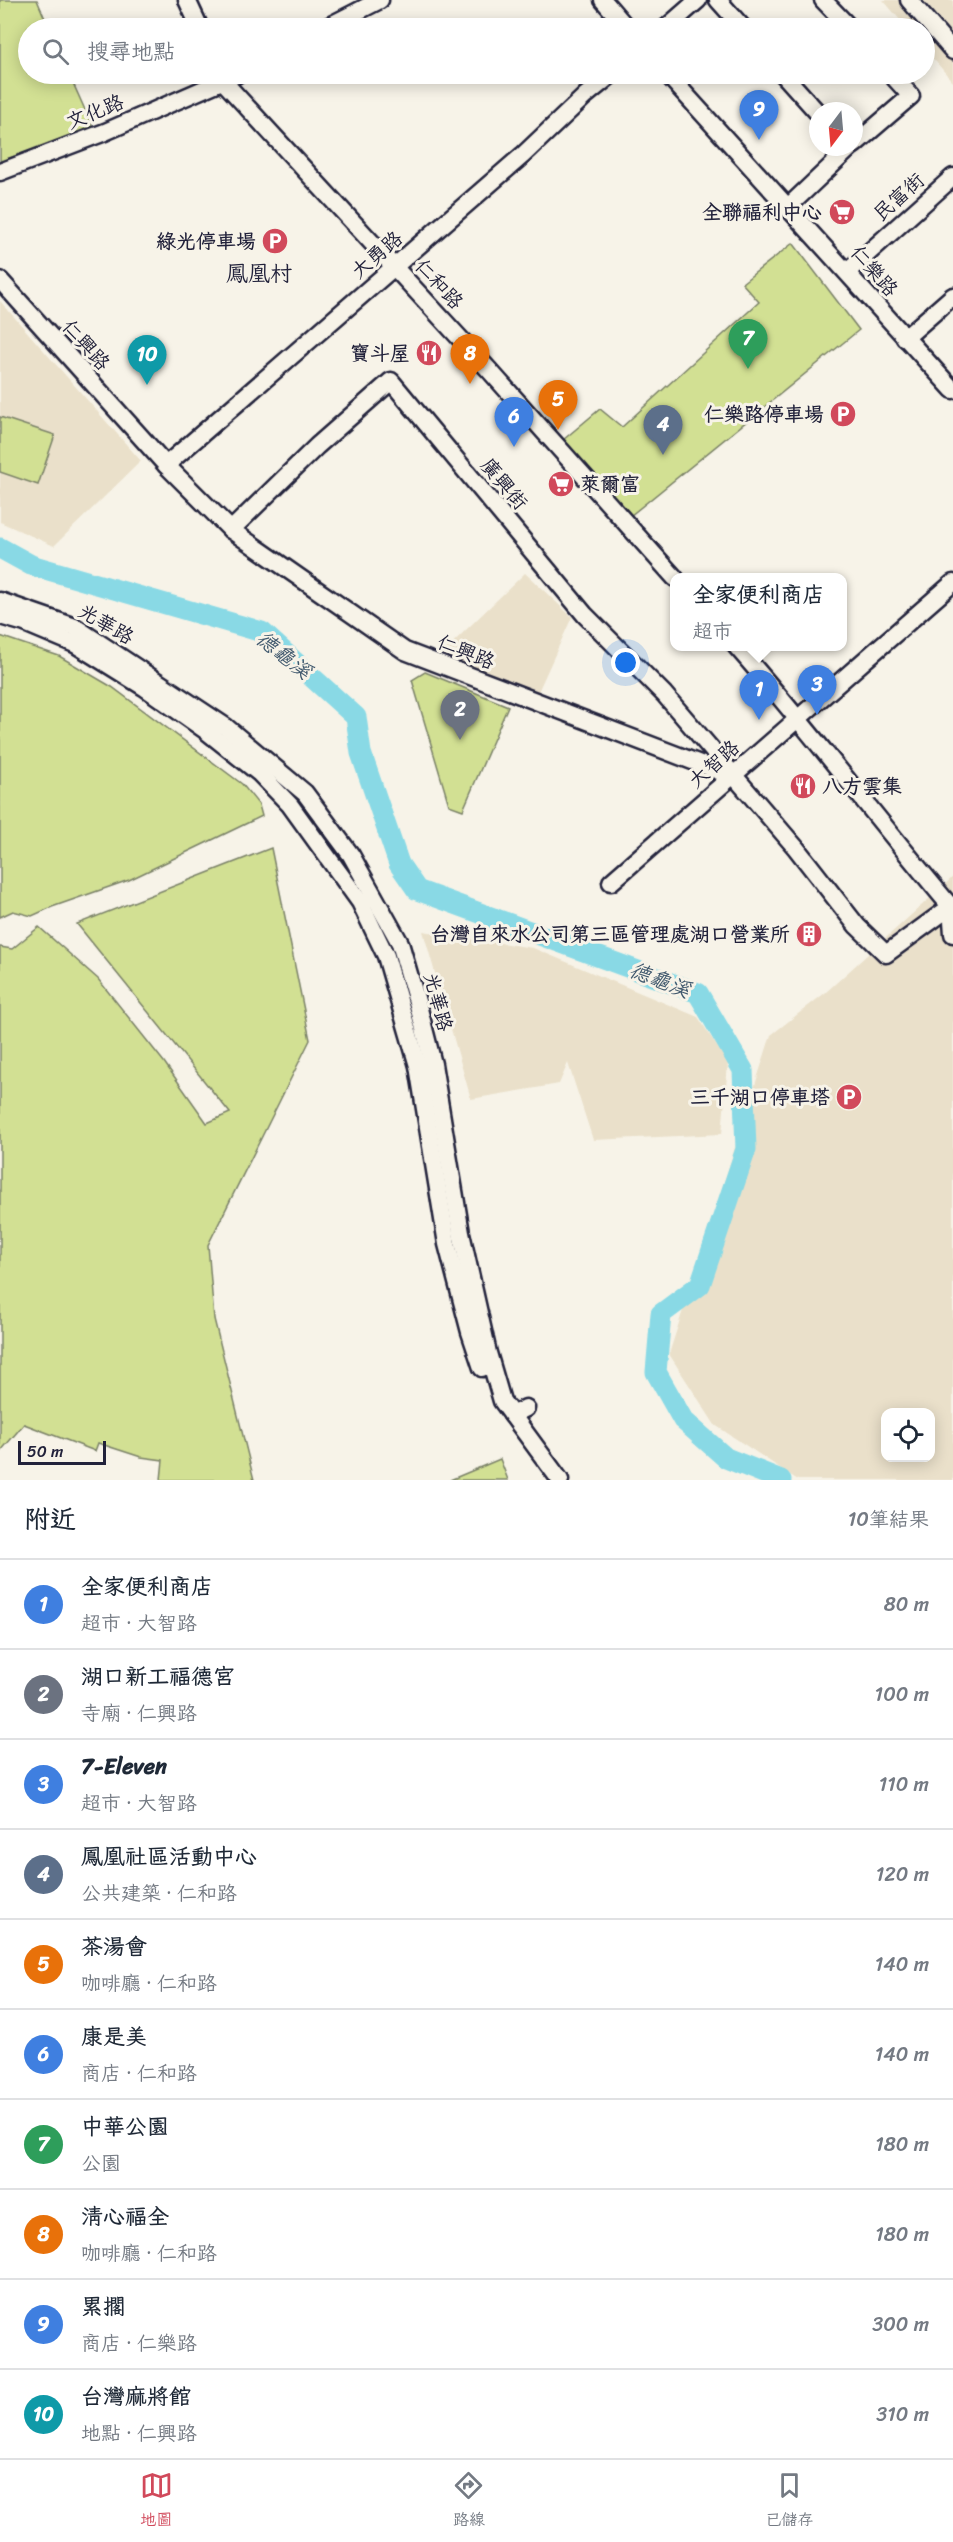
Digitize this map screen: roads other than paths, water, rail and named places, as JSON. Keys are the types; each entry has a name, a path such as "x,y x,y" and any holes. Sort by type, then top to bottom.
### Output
{"street":[{"path":"187,0 195,18"},
{"path":"345,18 380,0"},
{"path":"603,0 618,18"},
{"path":"677,18 698,0"},
{"path":"718,0 734,18"},
{"path":"824,0 841,18"},
{"path":"909,0 925,18"},
{"path":"935,30 953,51"},
{"name":"文化路","path":"0,172 87,139 209,84"},
{"name":"仁和路","path":"234,84 394,268 490,371 671,573"},
{"name":"大勇路","path":"166,465 394,268 601,84"},
{"name":"仁樂路","path":"676,84 953,390"},
{"path":"792,84 809,103"},
{"path":"863,136 911,96 900,84"},
{"path":"789,206 841,156"},
{"name":"民富街","path":"847,272 953,177"},
{"name":"仁興路","path":"0,280 166,465 231,530 405,651 732,776 796,848 857,926 886,954 952,906"},
{"path":"905,338 953,296"},
{"name":"廣興街","path":"231,530 317,446 391,381 585,615 664,694 732,776"},
{"name":"大智路","path":"611,882 953,583"},
{"name":"光華路","path":"0,602 75,627 154,677 226,727 306,793 351,855 400,943 433,1064 491,1363 502,1401 519,1412 560,1480"},
{"name":"光華路","path":"0,616 26,623 75,644 144,687 205,730 259,773 290,805 360,902 386,956 393,995 418,1066 447,1244 470,1332 495,1404 547,1480"},
{"path":"740,651 799,718 891,836 952,906 953,934"}],"waterway":[{"name":"德龜溪","path":"0,548 31,565 262,632 356,717 361,753 399,864 417,890 698,993 743,1070 746,1149 700,1285 661,1314 656,1372 683,1420 726,1458 781,1480"}],"place":[{"name":"累擱","path":"759,140"},
{"name":"全聯福利中心","path":"842,212"},
{"name":"綠光停車場","path":"275,241"},
{"name":"寶斗屋","path":"429,353"},
{"name":"中華公園","path":"748,369"},
{"name":"清心福全","path":"470,384"},
{"name":"台灣麻將館","path":"147,385"},
{"name":"仁樂路停車場","path":"843,414"},
{"name":"茶湯會","path":"558,430"},
{"name":"康是美","path":"514,447"},
{"name":"鳳凰社區活動中心","path":"663,455"},
{"name":"萊爾富","path":"561,484"},
{"name":"7-Eleven","path":"817,715"},
{"name":"全家便利商店","path":"759,720"},
{"name":"湖口新工福德宮","path":"460,740"},
{"name":"八方雲集","path":"803,786"},
{"name":"台灣自來水公司第三區管理處湖口營業所","path":"809,934"},
{"name":"三千湖口停車塔","path":"849,1097"}],"district":[{"name":"鳳凰村","path":"259,273"}]}
